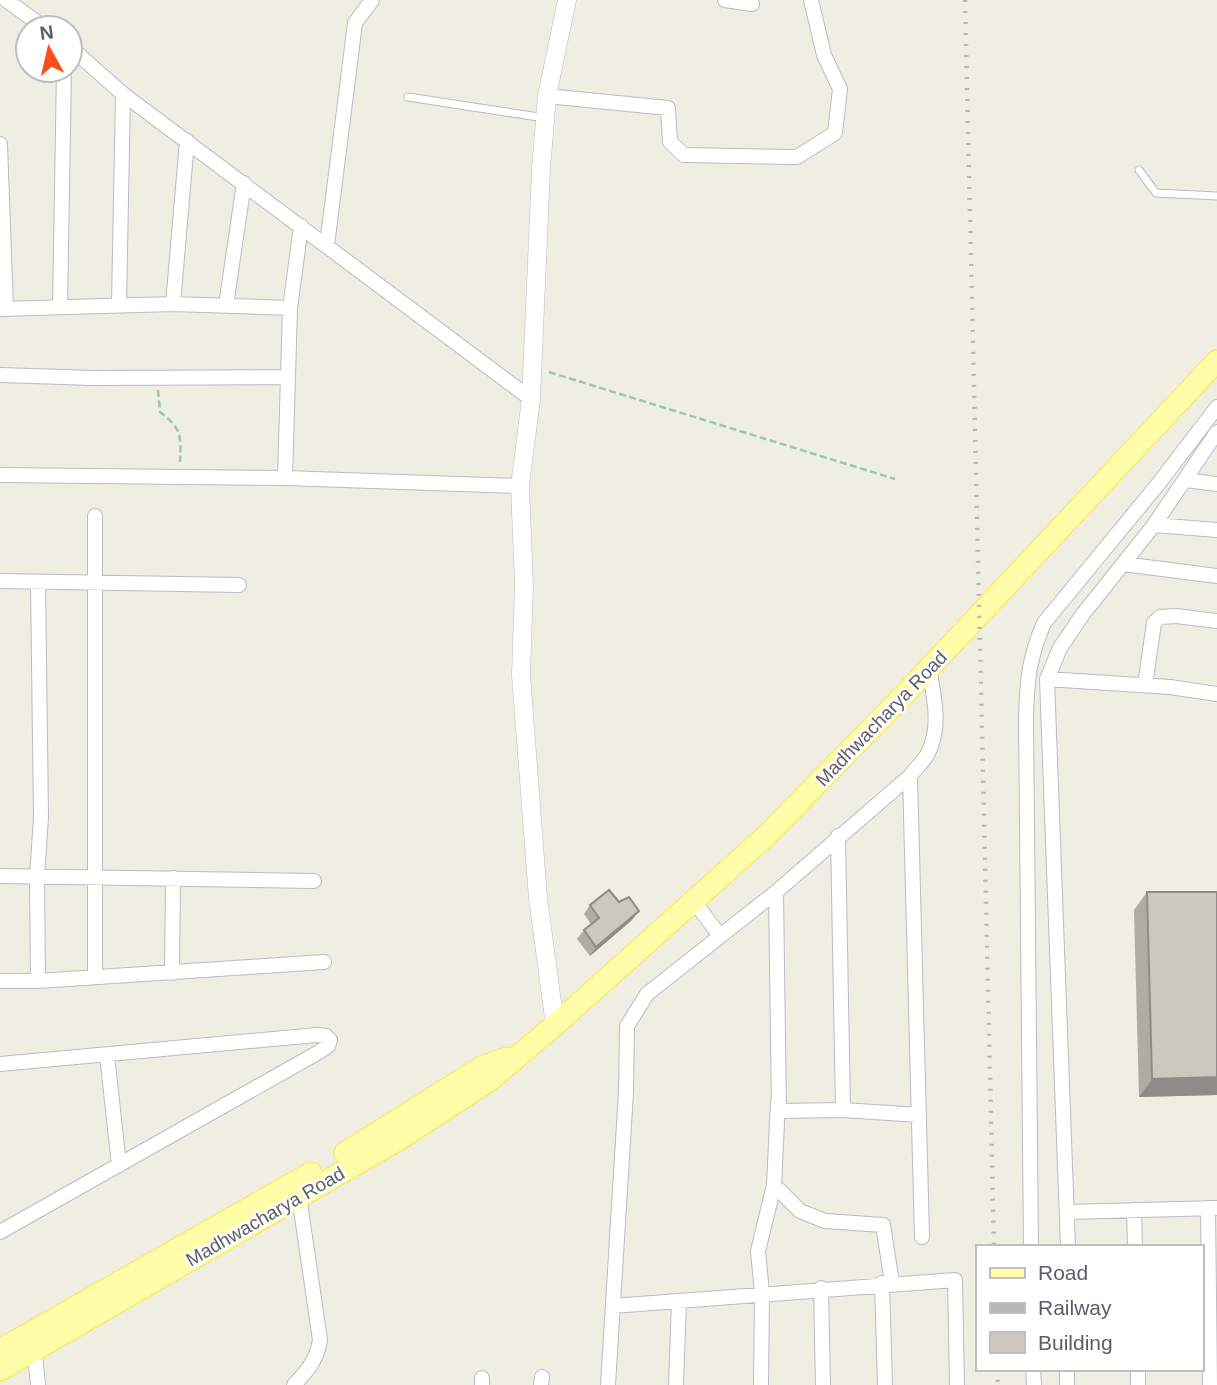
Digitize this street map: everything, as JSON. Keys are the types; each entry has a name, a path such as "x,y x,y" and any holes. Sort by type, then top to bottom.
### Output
{"main road":[{"name":"Madhwacharya Road","path":"0,1350 34,1341 299,1196 398,1140 490,1080 766,836 1216,364"},
{"name":"Madhwacharya Road","path":"0,1370 34,1341 365,1142 482,1067 522,1052"}],"street":[{"path":"6,0 27,7"},
{"path":"327,245 355,23 372,0"},
{"path":"555,1025 538,898 521,675 524,584 520,486 531,399 541,169 547,96 567,0"},
{"path":"725,0 752,4"},
{"path":"547,96 668,108 670,142 684,155 797,157 835,133 840,89 824,55 811,0"},
{"path":"84,59 123,94 531,399"},
{"path":"60,307 64,84"},
{"path":"119,304 123,94"},
{"path":"173,304 187,141"},
{"path":"0,144 3,309 119,304 290,307"},
{"path":"226,305 244,183"},
{"path":"285,478 290,307 301,226"},
{"path":"0,375 287,377"},
{"path":"1031,1245 1026,718 1027,684 1033,650 1044,623 1159,483 1217,407"},
{"path":"1068,1245 1047,679 1060,648 1083,614 1154,525 1215,440"},
{"path":"0,475 285,478 520,486"},
{"path":"1186,480 1217,484"},
{"path":"94,977 95,516"},
{"path":"1154,525 1217,530"},
{"path":"1123,564 1217,576"},
{"path":"0,581 239,585"},
{"path":"38,582 41,817 37,877 38,981"},
{"path":"1145,685 1154,623 1160,617 1176,616 1217,621"},
{"path":"608,1385 626,1092 627,1026 647,994 776,892 910,776 927,755 936,731 935,701 929,668"},
{"path":"1047,679 1145,685 1217,694"},
{"path":"910,776 922,1237"},
{"path":"838,836 843,1110"},
{"path":"0,876 314,881"},
{"path":"172,973 173,878"},
{"path":"761,1385 762,1293 758,1251 774,1185 778,1102 776,892"},
{"path":"693,900 720,936"},
{"path":"0,981 38,981 324,962"},
{"path":"0,1064 317,1035 326,1036 330,1041 328,1046 319,1052 0,1232"},
{"path":"107,1055 118,1165"},
{"path":"778,1102 779,1111 843,1110 919,1115"},
{"path":"774,1185 800,1211 825,1221 883,1225 887,1283 885,1385"},
{"path":"294,1385 317,1355 320,1340 299,1196"},
{"path":"1068,1212 1213,1208 1213,1349 1210,1385"},
{"path":"1134,1210 1135,1245"},
{"path":"613,1306 821,1288 955,1280 957,1385"},
{"path":"821,1288 823,1385"},
{"path":"677,1385 679,1302"},
{"path":"34,1341 38,1385"}],"lane":[{"path":"408,97 546,118"},
{"path":"1139,170 1156,193 1217,196"}],"path":[{"path":"532,367 895,479"},
{"path":"157,377 160,412 172,421 181,434 180,476"}],"building":[{"path":"609,890 619,902 629,897 639,911 596,947 584,930 599,918 590,905"},
{"path":"1147,892 1217,892 1217,1077 1152,1079"}],"railway":[{"path":"965,0 994,1245"},
{"path":"997,1371 998,1385"}]}
